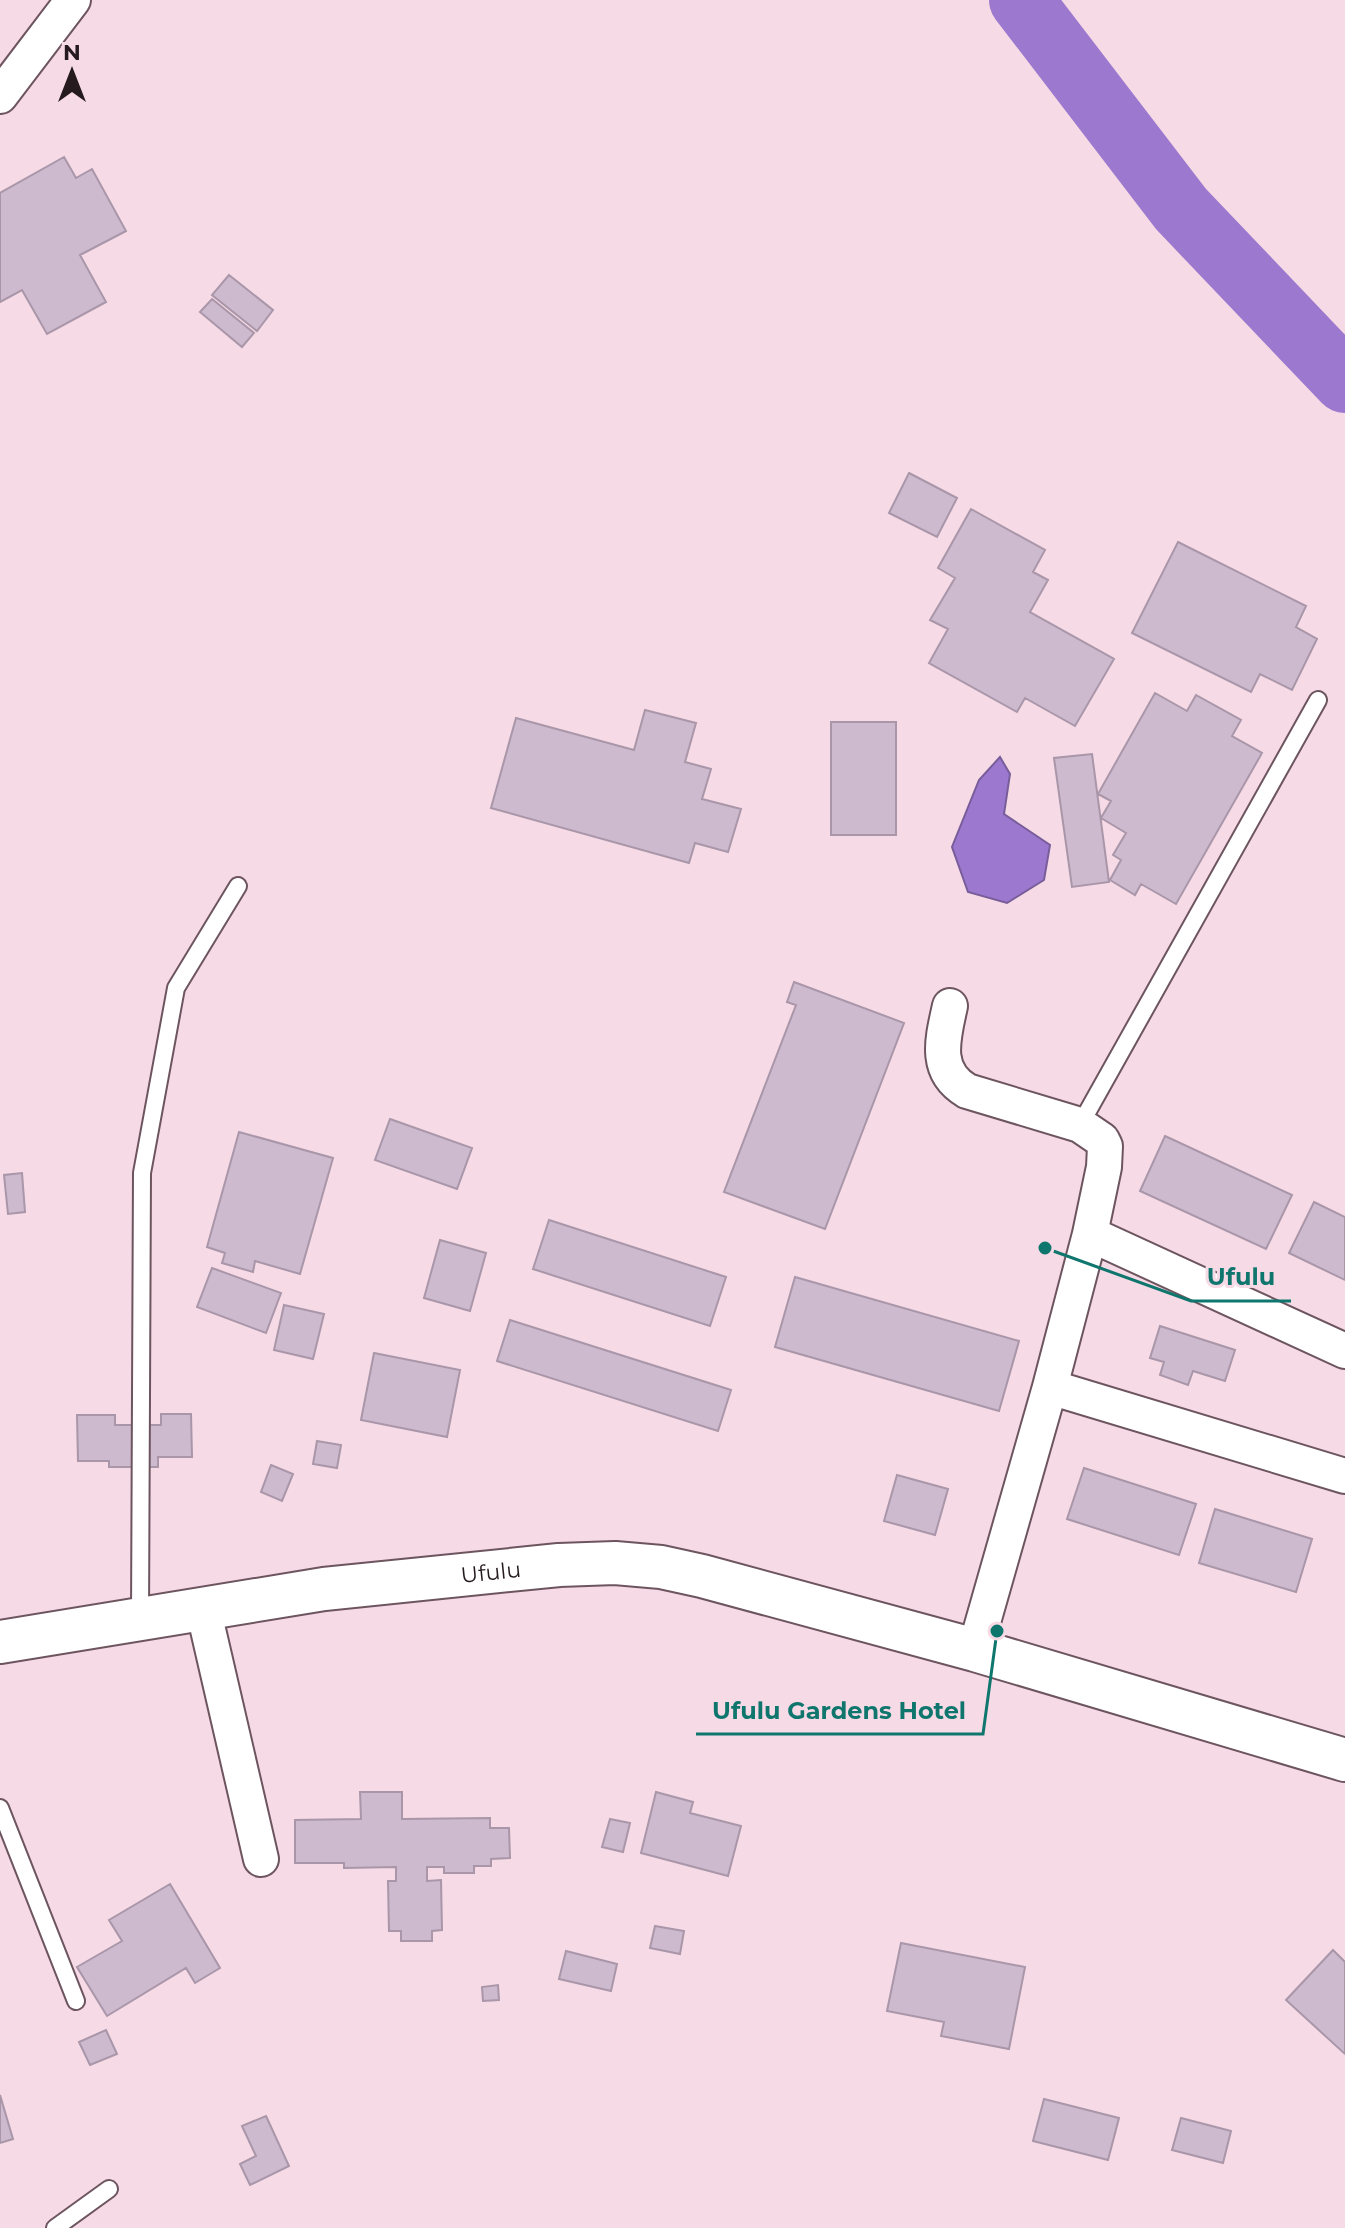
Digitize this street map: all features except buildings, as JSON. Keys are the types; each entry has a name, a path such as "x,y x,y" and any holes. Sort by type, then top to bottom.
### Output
{"street":[{"path":"0,96 73,0"},
{"path":"950,1006 943,1056 955,1084 967,1091 1080,1125 1102,1140 1105,1146 1104,1167 1090,1234 975,1650"},
{"path":"1090,1234 1345,1351"},
{"path":"1050,1387 1345,1476"},
{"name":"Ufulu","path":"0,1642 324,1589 559,1565 615,1563 661,1567 975,1650 1345,1760"},
{"path":"203,1608 261,1859"}],"lane":[{"path":"1080,1125 1318,700"},
{"path":"140,1618 142,1173 176,988 238,886"},
{"path":"0,1808 76,2001"},
{"path":"55,2228 109,2189"}],"shaded area":[{"path":"1000,757 1010,774 1004,814 1050,845 1044,880 1007,903 968,892 952,847 979,780"}],"waterway":[{"path":"1021,0 1181,209 1345,381"}],"place":[{"name":"Ufulu","path":"1045,1248"},
{"name":"Ufulu Gardens Hotel","path":"997,1631"}]}
